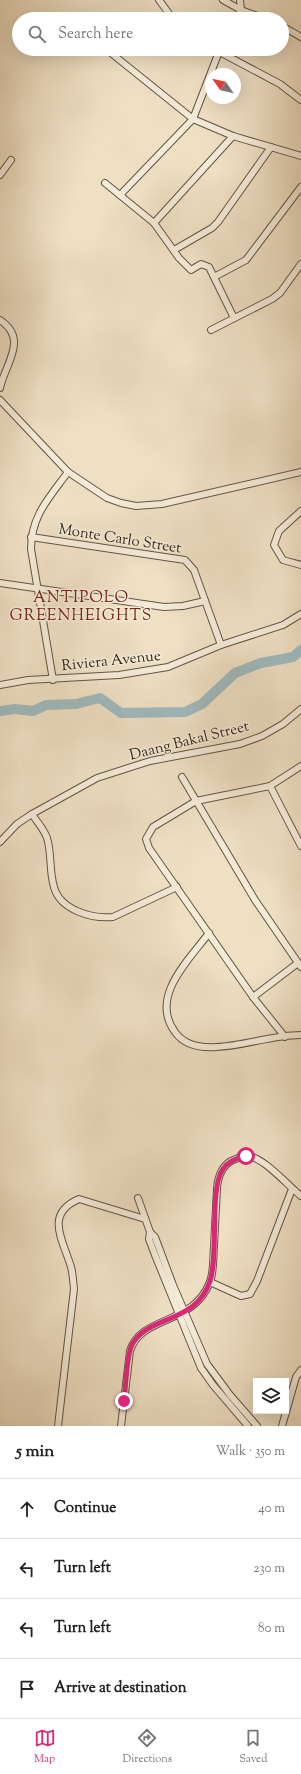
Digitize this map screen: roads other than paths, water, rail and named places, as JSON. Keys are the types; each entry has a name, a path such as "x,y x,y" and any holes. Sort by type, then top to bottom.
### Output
{"street":[{"path":"160,0 168,12"},
{"path":"222,0 246,12"},
{"path":"240,0 240,10"},
{"path":"289,30 301,37"},
{"path":"115,56 193,119 234,136 301,156"},
{"path":"120,195 193,119 215,56"},
{"path":"228,56 280,84 301,100"},
{"path":"154,223 234,136"},
{"path":"174,250 212,228 218,222 271,147"},
{"path":"0,175 11,160"},
{"path":"105,183 154,223 190,270 204,264 209,267 234,318"},
{"path":"214,277 246,260 301,187"},
{"path":"211,330 272,299 280,293 301,264"},
{"path":"0,320 8,325 15,339 11,362 6,369 0,388"},
{"path":"0,400 68,472 107,498 121,504 136,506 162,504 301,472"},
{"path":"53,680 30,549 35,519 68,472"},
{"path":"301,511 279,531 274,545 283,560 301,566"},
{"name":"Monte Carlo Street","path":"31,537 185,560 194,570 221,645"},
{"path":"0,583 164,607 183,606 205,601"},
{"name":"Riviera Avenue","path":"0,685 28,680 53,680 119,675 168,668 221,645 283,625 301,614"},
{"name":"Daang Bakal Street","path":"0,842 17,824 32,814 97,778 150,760 240,744 262,736 283,724 301,709"},
{"path":"284,1037 253,997 149,848 146,839 153,827 196,801 270,786 301,766"},
{"path":"182,777 255,900 300,965 253,997"},
{"path":"270,786 301,846"},
{"path":"32,814 48,842 54,888 58,896 77,911 101,918 113,917 177,887"},
{"path":"209,933 176,978 167,998 167,1017 178,1036 184,1042 194,1045 216,1047 301,1035"},
{"path":"121,1426 132,1346 138,1336 146,1330 181,1314 195,1305 210,1282 213,1259 218,1178 228,1163 246,1156 253,1157 266,1166 301,1196"},
{"path":"210,1282 241,1296 250,1294 257,1281 292,1188"},
{"path":"138,1198 150,1232 155,1237 201,1368 213,1385 248,1426"},
{"path":"58,1426 74,1289 71,1266 58,1230 59,1218 69,1203 78,1199 145,1219"},
{"path":"181,1314 207,1364 218,1380 258,1426"},
{"path":"282,1426 296,1377 301,1370"}],"waterway":[{"path":"0,711 15,709 33,711 46,705 76,704 100,698 121,713 185,712 202,704 235,673 261,663 293,657 301,650"}],"district":[{"name":"ANTIPOLO GREENHEIGHTS","path":"81,605"}]}
